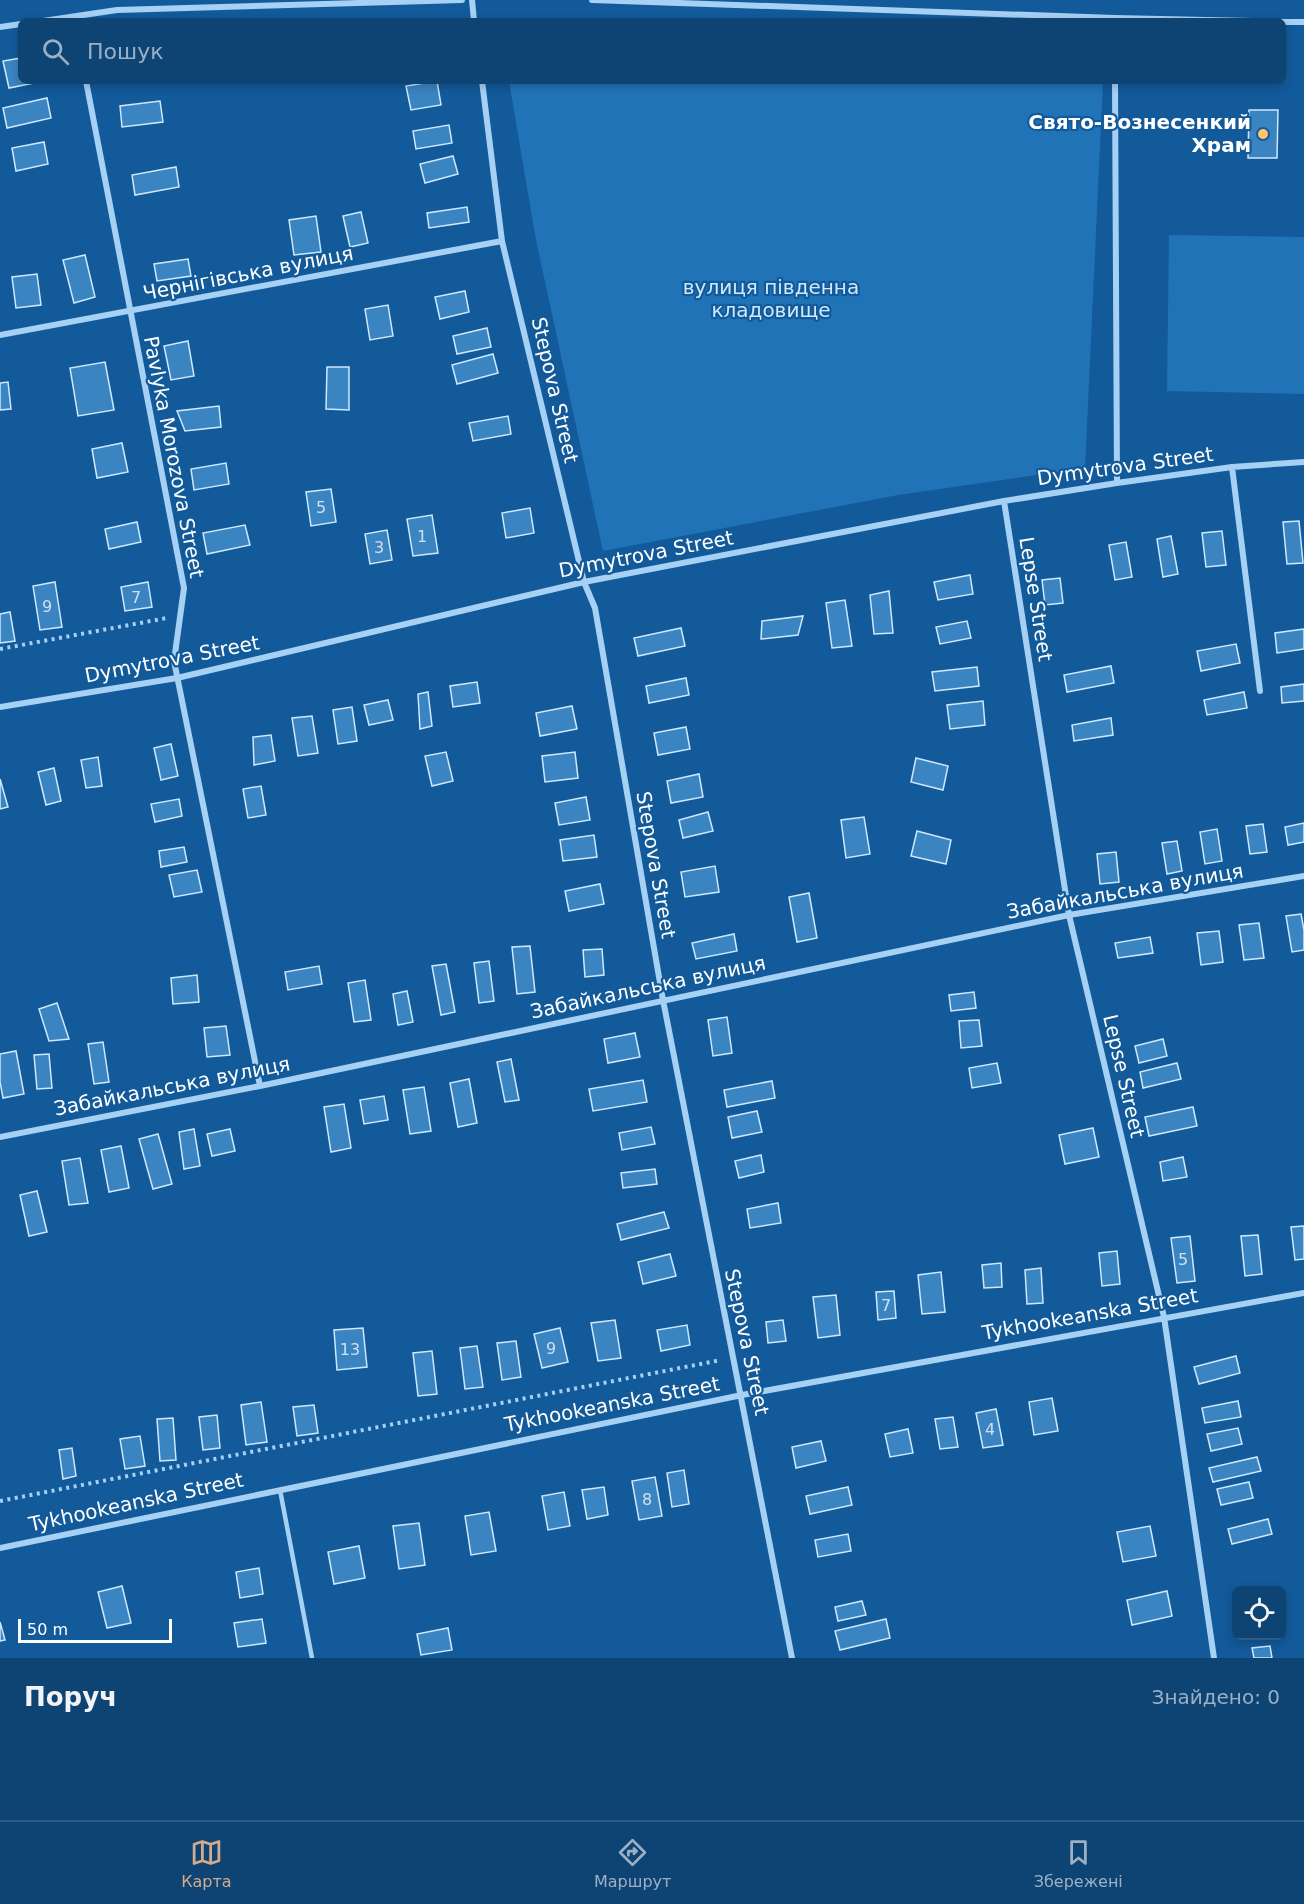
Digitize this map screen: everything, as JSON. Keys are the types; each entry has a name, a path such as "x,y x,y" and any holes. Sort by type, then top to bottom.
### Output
{"street":[{"path":"116,0 117,10"},
{"path":"79,18 117,10 462,0"},
{"path":"472,0 474,18"},
{"path":"592,0 1063,18"},
{"path":"1286,22 1304,22"},
{"path":"0,27 18,24"},
{"name":"Pavlyka Morozova Street","path":"87,84 184,588 174,661 260,1086"},
{"name":"Stepova Street","path":"482,84 502,242 584,582 595,608 663,1000 792,1658"},
{"path":"1115,84 1117,483"},
{"name":"Чернігівська вулиця","path":"0,335 502,242"},
{"name":"Dymytrova Street","path":"0,707 177,678 584,582 1004,501 1232,467 1304,462"},
{"path":"1232,467 1260,691"},
{"name":"Lepse Street","path":"1004,501 1069,915 1164,1317 1214,1658"},
{"name":"Забайкальська вулиця","path":"0,1137 260,1086 1069,915 1304,876"},
{"name":"Tykhookeanska Street","path":"0,1548 742,1395 1304,1293"}],"lane":[{"path":"280,1489 312,1658"}],"path":[{"path":"0,650 180,616"},
{"path":"0,1501 733,1358"}],"green space":[{"name":"вулиця південна кладовище","path":"510,84 1103,84 1085,468 898,495 603,551 535,235"},
{"path":"1169,235 1304,237 1304,394 1167,391"}],"building":[{"path":"18,58 18,84 29,84 9,88 3,61"},
{"path":"438,84 441,105 411,110 406,86"},
{"path":"47,98 51,118 7,128 3,108"},
{"path":"160,101 163,122 122,127 120,106"},
{"name":"Свято-Вознесенкий Храм","path":"1249,110 1278,110 1277,158 1248,158"},
{"path":"449,125 452,143 416,149 413,131"},
{"path":"44,142 48,164 16,171 12,148"},
{"path":"453,156 458,174 425,183 420,164"},
{"path":"176,167 179,187 135,195 132,175"},
{"path":"467,207 469,222 429,228 427,213"},
{"path":"361,212 368,243 350,247 343,216"},
{"path":"316,216 321,252 294,255 289,220"},
{"path":"85,255 95,297 74,303 63,260"},
{"path":"188,259 191,276 157,281 154,264"},
{"path":"37,274 41,305 16,308 12,277"},
{"path":"465,291 469,312 440,319 435,297"},
{"path":"388,305 393,336 370,340 365,309"},
{"path":"487,328 491,347 457,354 453,336"},
{"path":"188,341 194,376 171,380 164,346"},
{"path":"493,354 498,373 457,384 452,365"},
{"path":"105,362 114,410 78,416 70,368"},
{"path":"327,367 349,367 349,410 326,409"},
{"path":"8,382 11,409 0,410 0,383"},
{"path":"219,406 221,427 185,431 177,411"},
{"path":"508,416 511,434 473,441 469,423"},
{"path":"122,443 128,472 97,478 92,449"},
{"path":"226,463 229,484 194,490 191,469"},
{"path":"331,489 336,522 311,526 306,492"},
{"path":"530,508 534,533 506,538 502,513"},
{"path":"432,515 438,553 413,556 407,519"},
{"path":"1299,521 1303,563 1287,564 1283,522"},
{"path":"137,522 141,542 109,549 105,529"},
{"path":"245,525 250,545 207,554 203,533"},
{"path":"387,530 392,560 370,564 365,534"},
{"path":"1222,531 1226,565 1206,567 1202,533"},
{"path":"1171,536 1178,574 1163,577 1157,539"},
{"path":"1126,542 1132,577 1115,580 1109,545"},
{"path":"970,575 973,594 938,600 934,582"},
{"path":"1060,578 1063,603 1045,605 1042,580"},
{"path":"55,582 62,627 40,630 33,586"},
{"path":"148,582 152,607 125,611 121,587"},
{"path":"889,591 893,633 874,634 870,595"},
{"path":"845,600 852,646 832,648 826,603"},
{"path":"10,612 15,641 0,643 0,614"},
{"path":"803,616 798,635 761,639 762,621"},
{"path":"967,621 971,638 940,644 936,627"},
{"path":"681,628 685,646 638,656 634,638"},
{"path":"1304,629 1304,649 1277,653 1275,633"},
{"path":"1236,644 1240,663 1201,671 1197,651"},
{"path":"1111,666 1114,683 1067,692 1064,675"},
{"path":"977,667 979,686 935,691 932,672"},
{"path":"686,678 689,695 649,703 646,686"},
{"path":"477,682 480,703 453,707 450,686"},
{"path":"1304,684 1304,701 1282,703 1281,687"},
{"path":"428,692 432,726 420,729 418,694"},
{"path":"1244,692 1247,708 1207,715 1204,700"},
{"path":"388,700 393,720 369,725 364,705"},
{"path":"983,701 985,725 950,729 947,705"},
{"path":"572,706 577,729 540,736 536,713"},
{"path":"352,707 357,741 338,744 333,710"},
{"path":"312,716 318,753 298,756 292,718"},
{"path":"1111,718 1113,735 1074,741 1072,725"},
{"path":"686,727 690,749 658,755 654,733"},
{"path":"271,735 275,761 254,765 253,737"},
{"path":"171,744 178,776 161,780 154,748"},
{"path":"446,752 453,781 432,786 425,756"},
{"path":"575,752 578,778 545,782 542,756"},
{"path":"98,757 102,786 86,788 81,760"},
{"path":"916,758 948,766 943,790 911,782"},
{"path":"54,768 61,801 46,805 38,772"},
{"path":"699,774 703,797 671,803 667,781"},
{"path":"0,779 8,807 0,809"},
{"path":"261,786 266,815 248,818 243,789"},
{"path":"586,797 590,820 559,825 555,803"},
{"path":"179,799 182,816 155,822 151,804"},
{"path":"708,812 713,831 683,838 679,820"},
{"path":"864,817 870,854 846,858 841,820"},
{"path":"1304,823 1304,842 1288,845 1285,827"},
{"path":"1263,824 1267,852 1250,854 1246,826"},
{"path":"1217,829 1222,861 1205,864 1200,832"},
{"path":"917,831 951,840 946,864 911,856"},
{"path":"594,835 597,857 563,861 560,840"},
{"path":"1177,841 1182,871 1167,874 1162,843"},
{"path":"184,847 187,862 161,867 159,851"},
{"path":"1116,852 1119,882 1100,884 1097,854"},
{"path":"715,866 719,892 685,897 681,872"},
{"path":"197,870 202,892 174,897 169,875"},
{"path":"600,884 604,904 569,911 565,891"},
{"path":"809,893 817,938 797,942 789,897"},
{"path":"1301,914 1304,950 1292,952 1286,916"},
{"path":"1259,923 1264,958 1244,960 1239,925"},
{"path":"1219,931 1223,962 1201,965 1197,933"},
{"path":"734,934 737,951 696,959 692,943"},
{"path":"1150,937 1153,953 1118,958 1115,943"},
{"path":"530,946 535,992 517,994 512,947"},
{"path":"602,949 604,975 585,977 583,950"},
{"path":"489,961 494,1001 479,1003 474,963"},
{"path":"446,964 455,1012 441,1015 432,966"},
{"path":"319,966 322,984 288,990 285,972"},
{"path":"197,975 199,1002 173,1004 171,978"},
{"path":"365,980 371,1020 354,1022 348,983"},
{"path":"407,991 413,1022 398,1025 393,994"},
{"path":"974,992 976,1008 951,1011 949,995"},
{"path":"57,1003 69,1039 49,1041 39,1009"},
{"path":"727,1017 732,1053 713,1056 708,1020"},
{"path":"979,1020 982,1046 961,1048 959,1021"},
{"path":"226,1026 230,1055 207,1057 204,1028"},
{"path":"635,1033 640,1057 608,1063 604,1039"},
{"path":"1163,1039 1167,1056 1139,1063 1135,1046"},
{"path":"103,1042 109,1082 94,1084 88,1044"},
{"path":"16,1051 24,1094 3,1098 0,1082 0,1054"},
{"path":"49,1054 52,1088 37,1089 34,1055"},
{"path":"511,1059 519,1100 505,1102 497,1062"},
{"path":"997,1063 1001,1083 972,1088 969,1068"},
{"path":"1177,1063 1181,1079 1143,1088 1140,1072"},
{"path":"469,1079 477,1123 458,1127 450,1083"},
{"path":"643,1080 647,1102 593,1111 589,1089"},
{"path":"772,1081 775,1098 727,1107 724,1090"},
{"path":"424,1087 431,1131 410,1134 403,1090"},
{"path":"384,1096 388,1120 364,1124 360,1100"},
{"path":"344,1104 351,1148 331,1152 324,1107"},
{"path":"1193,1107 1197,1126 1149,1136 1145,1117"},
{"path":"757,1111 762,1132 732,1138 728,1117"},
{"path":"651,1127 655,1144 622,1150 619,1133"},
{"path":"1093,1128 1099,1157 1065,1164 1059,1135"},
{"path":"194,1129 200,1166 184,1169 179,1132"},
{"path":"230,1129 235,1151 212,1156 207,1134"},
{"path":"158,1134 172,1184 153,1189 139,1139"},
{"path":"121,1146 129,1188 109,1192 101,1150"},
{"path":"761,1155 764,1172 739,1178 735,1161"},
{"path":"1183,1157 1187,1177 1163,1181 1160,1162"},
{"path":"80,1158 88,1203 69,1205 62,1161"},
{"path":"655,1169 657,1184 623,1188 621,1173"},
{"path":"37,1191 47,1232 29,1236 20,1195"},
{"path":"778,1203 781,1223 750,1228 747,1209"},
{"path":"664,1212 669,1228 621,1240 617,1224"},
{"path":"1304,1226 1304,1259 1295,1260 1291,1227"},
{"path":"1258,1235 1262,1274 1245,1276 1241,1236"},
{"path":"1190,1236 1195,1281 1177,1283 1171,1238"},
{"path":"1117,1251 1120,1284 1102,1286 1099,1253"},
{"path":"670,1254 676,1276 643,1284 638,1262"},
{"path":"1001,1263 1002,1287 984,1288 982,1265"},
{"path":"1041,1268 1043,1303 1027,1304 1025,1270"},
{"path":"941,1272 945,1312 922,1314 918,1275"},
{"path":"894,1291 896,1318 878,1320 876,1292"},
{"path":"836,1295 840,1335 818,1338 813,1297"},
{"path":"615,1320 621,1358 598,1361 591,1323"},
{"path":"783,1320 786,1341 768,1343 766,1322"},
{"path":"687,1325 690,1345 661,1351 657,1330"},
{"path":"363,1328 367,1367 337,1370 334,1330"},
{"path":"560,1328 568,1362 542,1368 534,1334"},
{"path":"516,1341 521,1377 502,1380 497,1343"},
{"path":"477,1346 483,1387 465,1389 460,1348"},
{"path":"432,1351 437,1394 418,1396 413,1353"},
{"path":"1236,1356 1240,1373 1199,1384 1194,1367"},
{"path":"1052,1398 1058,1431 1034,1435 1029,1402"},
{"path":"1238,1401 1241,1417 1205,1423 1202,1408"},
{"path":"261,1402 267,1442 246,1445 241,1405"},
{"path":"314,1405 318,1433 297,1436 293,1407"},
{"path":"996,1409 1003,1445 983,1448 976,1413"},
{"path":"217,1415 220,1448 203,1450 199,1417"},
{"path":"953,1417 958,1447 940,1449 935,1419"},
{"path":"173,1418 176,1460 160,1461 157,1419"},
{"path":"1238,1428 1242,1444 1211,1451 1207,1434"},
{"path":"908,1429 913,1453 890,1457 885,1434"},
{"path":"140,1436 145,1466 125,1469 120,1439"},
{"path":"821,1441 826,1461 796,1468 792,1447"},
{"path":"72,1448 76,1476 63,1479 59,1450"},
{"path":"1257,1457 1261,1471 1213,1482 1209,1468"},
{"path":"684,1470 689,1504 672,1507 667,1473"},
{"path":"655,1477 662,1516 639,1520 632,1481"},
{"path":"1249,1482 1253,1498 1221,1505 1217,1489"},
{"path":"604,1487 608,1515 587,1519 582,1490"},
{"path":"848,1487 852,1505 810,1514 806,1496"},
{"path":"564,1492 570,1526 548,1530 542,1496"},
{"path":"489,1512 496,1551 471,1555 465,1516"},
{"path":"1268,1519 1272,1534 1232,1544 1228,1529"},
{"path":"419,1523 425,1565 399,1569 393,1526"},
{"path":"1150,1526 1156,1556 1123,1562 1117,1532"},
{"path":"848,1534 851,1551 818,1557 815,1540"},
{"path":"359,1546 365,1578 334,1584 328,1552"},
{"path":"259,1568 263,1594 240,1598 236,1572"},
{"path":"122,1586 131,1623 107,1628 98,1592"},
{"path":"1167,1591 1172,1616 1132,1625 1127,1600"},
{"path":"862,1601 866,1615 838,1621 835,1607"},
{"path":"262,1619 266,1643 238,1647 234,1623"},
{"path":"886,1619 890,1638 840,1650 835,1631"},
{"path":"0,1622 5,1640 0,1641"},
{"path":"448,1628 452,1650 421,1655 417,1634"},
{"path":"1270,1646 1272,1658 1254,1658 1252,1648"}],"place":[{"name":"Свято-Вознесенкий Храм","path":"1263,134"}]}
